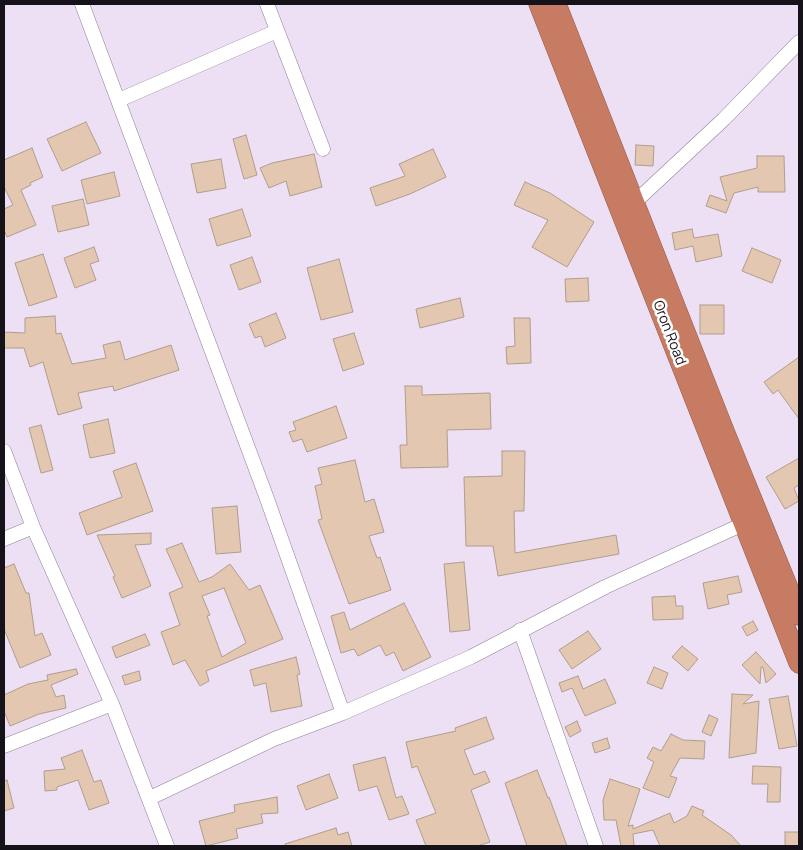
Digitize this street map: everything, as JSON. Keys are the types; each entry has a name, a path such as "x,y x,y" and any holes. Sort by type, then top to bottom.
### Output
{"highway":[{"name":"Oron Road","path":"539,4 724,431 799,662"},
{"name":"Oron Road","path":"556,4 627,205"},
{"name":"Oron Road","path":"753,519 799,615"}],"street":[{"path":"82,4 266,496 343,713"},
{"path":"267,4 323,149"},
{"path":"119,100 278,31"},
{"path":"627,205 724,119 799,42"},
{"path":"4,451 32,527 112,704 167,846"},
{"path":"150,798 274,739 343,713 471,657 605,587 753,519"},
{"path":"4,539 32,527"},
{"path":"520,630 596,846"},
{"path":"4,746 112,704"}],"building":[{"path":"86,122 101,153 62,171 47,139"},
{"path":"246,135 257,175 244,179 233,139"},
{"path":"636,145 654,146 653,166 635,165"},
{"path":"32,148 43,177 21,190 36,225 7,237 4,230 4,209 13,205 4,187 4,160"},
{"path":"433,149 446,177 410,194 376,206 370,188 405,176 399,164"},
{"path":"314,154 322,187 290,196 286,181 269,188 260,168 272,163"},
{"path":"757,156 784,156 785,192 758,192 758,187 734,193 726,213 706,206 710,195 727,201 720,177 757,168"},
{"path":"221,159 226,188 197,193 191,164"},
{"path":"114,172 120,196 87,204 81,180"},
{"path":"525,182 550,193 594,222 567,267 532,247 548,220 514,205"},
{"path":"83,199 89,225 58,232 52,206"},
{"path":"242,209 251,236 217,246 209,219"},
{"path":"692,229 694,238 718,234 722,256 696,262 693,246 675,250 672,233"},
{"path":"94,247 99,261 90,264 96,280 75,288 64,258"},
{"path":"752,248 781,260 772,283 742,271"},
{"path":"43,254 57,297 29,306 15,263"},
{"path":"252,257 261,282 239,290 230,265"},
{"path":"339,259 353,312 321,320 307,268"},
{"path":"588,278 589,301 566,302 565,279"},
{"path":"460,298 464,317 420,328 416,309"},
{"path":"700,305 724,305 724,334 700,334"},
{"path":"276,313 286,338 265,347 261,336 255,338 249,324"},
{"path":"55,316 56,334 61,333 72,364 106,358 103,345 120,341 125,360 171,345 179,370 114,391 113,386 78,393 82,408 58,415 43,362 30,367 24,348 4,348 4,332 25,333 25,318"},
{"path":"514,318 530,318 531,363 507,364 506,347 515,346"},
{"path":"354,333 364,364 343,371 333,339"},
{"path":"799,357 799,419 778,390 773,394 764,382"},
{"path":"405,386 422,386 422,395 490,393 491,429 447,430 448,467 401,468 400,445 407,445"},
{"path":"336,406 347,438 307,452 302,439 293,442 289,432 296,430 293,422"},
{"path":"108,419 115,453 90,458 83,425"},
{"path":"41,425 53,470 41,473 29,428"},
{"path":"502,451 525,451 524,511 514,511 515,553 616,535 619,554 498,576 493,546 466,546 464,477 502,476"},
{"path":"799,458 799,485 794,488 799,501 785,509 766,477"},
{"path":"355,460 365,502 374,499 384,532 369,536 377,558 380,557 391,590 349,604 318,520 322,519 315,486 322,484 318,468"},
{"path":"136,463 153,511 87,535 79,513 122,497 113,471"},
{"path":"237,506 241,552 216,554 212,508"},
{"path":"151,533 151,544 135,545 151,586 122,598 113,577 115,576 97,535"},
{"path":"182,543 199,582 212,577 230,564 249,590 260,585 283,639 206,671 209,681 200,686 185,660 173,665 161,632 180,625 169,593 183,587 166,549","holes":["224,588 246,643 222,657 207,616 210,615 202,596"]},
{"path":"464,562 470,630 450,632 444,564"},
{"path":"14,564 26,593 29,593 35,636 42,633 51,655 20,668 4,629 4,568"},
{"path":"738,576 742,592 727,595 729,604 708,609 703,583"},
{"path":"675,596 676,606 683,606 683,619 653,620 652,597"},
{"path":"404,603 431,657 403,671 394,652 386,656 380,645 358,656 354,649 341,653 331,616 344,612 350,630"},
{"path":"753,621 758,630 747,636 742,627"},
{"path":"588,631 601,649 572,669 559,650"},
{"path":"145,634 150,645 116,658 112,647"},
{"path":"682,646 698,659 688,671 672,657"},
{"path":"756,652 776,674 766,683 763,667 761,667 760,684 742,665"},
{"path":"296,657 300,674 297,675 302,706 271,712 266,683 254,686 250,670"},
{"path":"654,667 668,673 662,689 647,683"},
{"path":"76,669 78,674 51,685 56,697 64,695 66,708 39,714 10,726 4,711 4,695 28,684 48,680 47,675"},
{"path":"139,671 141,680 125,685 122,676"},
{"path":"578,676 583,689 605,679 616,703 585,716 572,688 562,692 559,683"},
{"path":"732,694 753,695 743,704 759,701 756,753 729,758"},
{"path":"788,696 797,746 779,749 769,699"},
{"path":"709,715 718,719 711,736 702,732"},
{"path":"486,717 494,739 464,750 474,775 485,771 490,782 471,790 490,842 477,846 426,846 416,820 436,813 417,766 412,768 406,742 456,731 455,728"},
{"path":"577,721 581,731 570,737 565,727"},
{"path":"671,734 683,740 705,741 704,759 680,758 670,776 677,778 669,798 643,788 654,762 647,758 653,747 661,751"},
{"path":"607,738 610,748 595,753 592,743"},
{"path":"82,750 94,782 101,780 109,803 89,810 78,780 57,787 57,790 45,791 44,771 65,769 61,758"},
{"path":"385,757 396,798 402,796 409,814 389,820 377,786 359,791 353,765"},
{"path":"753,766 781,767 780,802 767,802 768,784 752,784"},
{"path":"537,770 567,846 527,846 505,783"},
{"path":"329,774 338,798 306,810 297,786"},
{"path":"610,779 640,789 628,826 633,825 633,829 670,813 674,823 687,816 692,806 704,811 702,815 731,835 741,846 660,846 653,830 633,834 634,846 621,846 616,820 604,820 603,800"},
{"path":"7,780 14,808 4,811 4,781"},
{"path":"277,797 278,813 261,814 263,823 236,829 238,838 206,846 199,821 235,812 234,805"},
{"path":"336,828 338,835 348,832 352,846 285,846 285,844"},
{"path":"785,832 799,832 799,846 785,846"}]}
